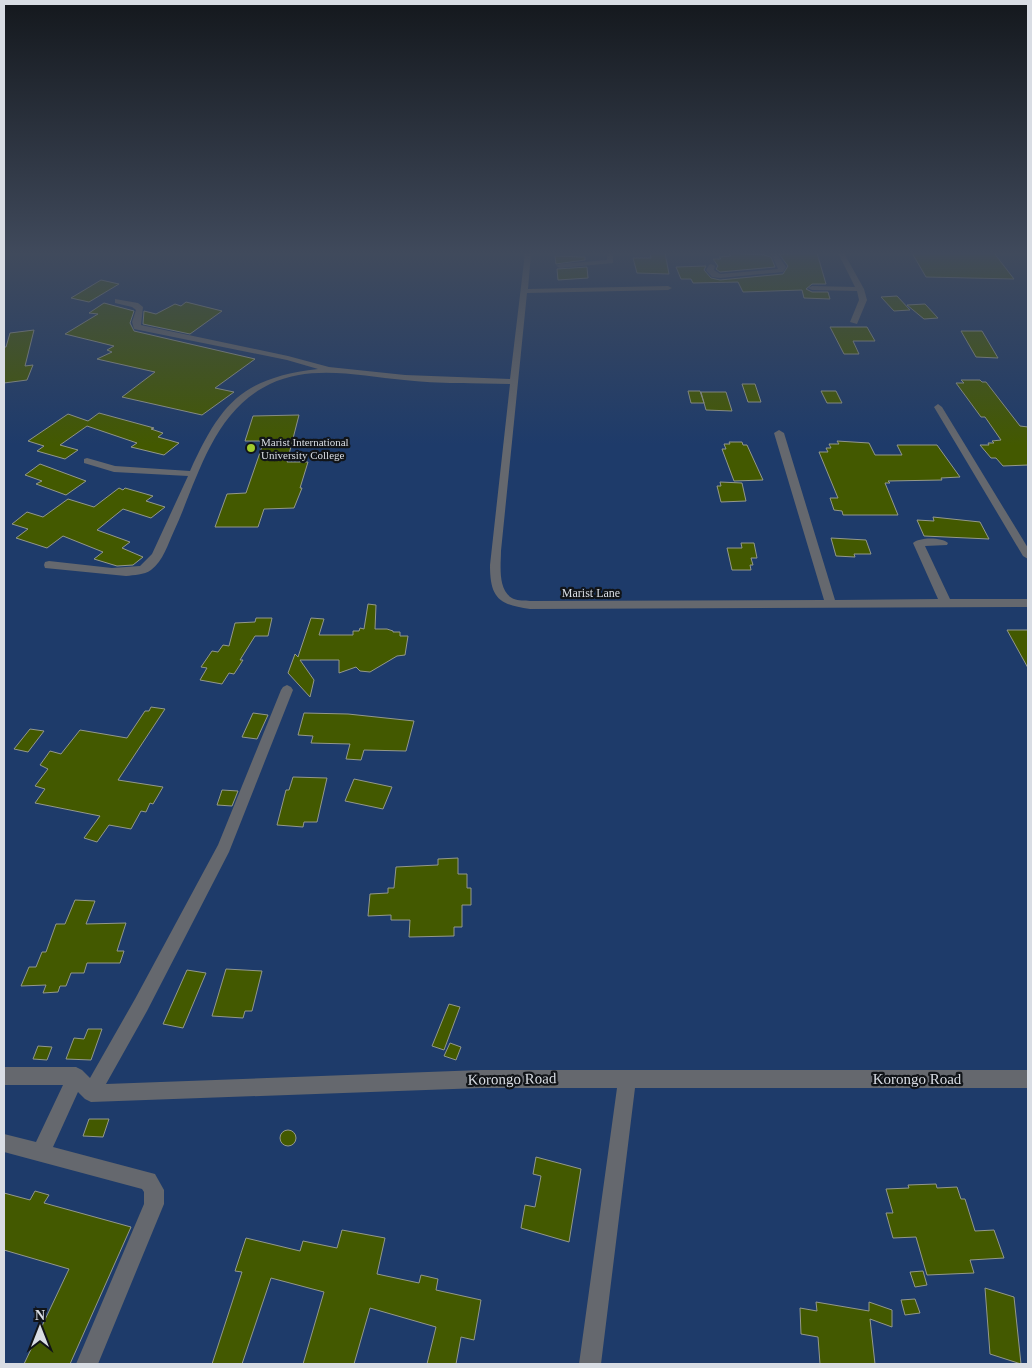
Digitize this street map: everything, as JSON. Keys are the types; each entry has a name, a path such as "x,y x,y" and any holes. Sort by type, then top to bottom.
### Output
{"street":[{"path":"138,317 137,327 288,358 329,369 406,378 514,382"},
{"name":"Marist Lane","path":"521,317 494,576 502,596 510,602 530,606 1028,603"},
{"path":"854,322 856,317"},
{"path":"49,565 130,572 144,570 154,561 216,427 228,410 244,396 277,378 329,369"},
{"path":"938,407 1028,556"},
{"path":"779,433 831,604"},
{"path":"87,461 114,469 195,474"},
{"path":"943,543 918,543 946,604"},
{"path":"76,1076 91,1094 150,988 224,847 288,690"},
{"path":"4,1076 76,1076"},
{"path":"41,1152 76,1076"},
{"path":"590,1364 627,1078"},
{"name":"Korongo Road","path":"91,1094 481,1079 1028,1079"},
{"path":"4,1143 148,1180 154,1190 154,1204 87,1364"}],"shaded area":[{"path":"4,317 1028,317 1028,1364 4,1364"}],"building":[{"path":"93,317 132,317 130,323 134,331 255,359 215,388 234,392 202,415 122,397 155,372 97,359 112,352 107,350 114,346 65,334"},
{"path":"144,317 214,317 190,334 143,324"},
{"path":"921,317 938,318 924,319"},
{"path":"830,327 867,327 875,341 853,341 859,354 844,354"},
{"path":"34,330 25,366 33,365 27,380 4,383 4,347 6,347 10,333"},
{"path":"961,331 982,331 998,358 976,357"},
{"path":"961,380 980,380 986,382 1020,426 1028,427 1028,465 1003,466 996,458 991,458 980,445 989,445 988,443 994,443 992,441 1001,440 985,417 981,417 956,383 964,383"},
{"path":"742,384 755,384 761,402 748,402"},
{"path":"688,391 700,391 704,403 691,403"},
{"path":"821,391 836,391 842,403 827,403"},
{"path":"701,392 726,392 732,411 706,410"},
{"path":"99,413 154,428 151,429 163,433 158,437 179,443 164,455 131,447 137,443 87,426 60,445 78,450 65,459 37,451 44,446 28,441 68,414 88,421"},
{"path":"299,415 287,462 308,462 300,488 302,488 294,508 264,509 258,527 215,527 227,494 246,493 264,441 245,441 253,416"},
{"path":"837,441 869,443 875,455 902,455 897,445 937,445 960,477 941,478 942,480 888,481 890,483 885,483 898,515 843,515 842,511 834,510 830,498 838,498 819,452 828,452 826,448 831,448 829,444 839,444"},
{"path":"729,442 742,442 743,445 747,445 763,480 734,481 722,449 726,449 724,444 730,444"},
{"path":"40,464 86,481 66,495 36,484 42,481 25,475"},
{"path":"720,482 742,483 746,501 721,502 717,486 721,486"},
{"path":"119,488 153,496 146,501 165,507 151,518 123,509 97,530 130,542 122,548 143,557 133,565 117,566 94,559 103,552 63,536 47,548 16,538 28,529 12,524 27,512 43,517 68,499 94,507"},
{"path":"933,517 980,522 989,539 924,536 917,520 934,521"},
{"path":"831,538 866,540 871,554 854,554 855,557 836,556"},
{"path":"741,543 754,543 757,558 751,558 753,565 750,565 751,570 732,570 727,548 742,548"},
{"path":"368,604 376,605 375,629 387,629 393,632 400,632 400,636 408,636 405,655 397,656 370,672 360,671 356,667 339,673 339,660 300,660 314,680 310,697 288,673 295,654 298,657 311,618 324,619 319,635 353,635 353,631 359,631 360,628 364,629"},
{"path":"256,618 272,618 268,636 255,636 240,660 243,660 234,674 229,673 222,684 200,680 207,668 201,667 212,651 218,652 223,645 229,646 235,623 255,622"},
{"path":"1007,630 1028,630 1028,668"},
{"path":"151,707 165,709 118,780 163,787 153,804 150,803 146,812 141,811 131,829 109,825 97,842 84,838 100,816 35,803 45,789 35,786 48,769 40,765 50,751 61,754 80,730 127,738 145,711 149,711"},
{"path":"253,713 268,715 257,739 242,737"},
{"path":"304,713 348,714 414,721 406,751 364,750 361,760 346,759 350,744 311,743 313,736 298,735"},
{"path":"30,729 44,731 28,752 14,749"},
{"path":"293,777 327,778 317,822 304,822 303,827 277,825 286,790 289,790"},
{"path":"354,779 392,787 383,809 345,801"},
{"path":"222,790 238,791 232,806 217,805"},
{"path":"458,858 458,874 467,874 467,888 471,888 471,905 462,905 462,927 454,927 454,936 409,937 410,920 391,920 391,915 368,916 370,894 388,893 388,888 394,888 396,867 438,865 438,859"},
{"path":"75,900 95,901 86,924 126,923 117,951 124,951 120,963 87,963 84,973 71,973 66,986 60,986 58,992 43,993 46,985 21,986 29,967 36,967 42,952 46,952 56,924 65,924"},
{"path":"226,969 262,971 252,1011 245,1011 243,1018 212,1016"},
{"path":"187,970 206,973 183,1028 163,1024"},
{"path":"449,1004 460,1007 444,1050 432,1046"},
{"path":"88,1029 102,1029 91,1060 66,1059 74,1038 84,1039"},
{"path":"450,1043 461,1047 456,1060 444,1056"},
{"path":"38,1046 52,1047 47,1060 33,1059"},
{"path":"89,1119 109,1119 103,1137 83,1136"},
{"path":"285,1130 291,1130 296,1135 294,1144 285,1146 280,1141 280,1135"},
{"path":"536,1157 581,1169 569,1242 521,1228 525,1205 535,1207 541,1176 533,1174"},
{"path":"936,1184 937,1188 957,1187 961,1199 965,1199 975,1231 994,1230 1004,1258 970,1260 974,1273 927,1275 916,1237 893,1238 886,1213 893,1213 886,1189 909,1188 908,1185"},
{"path":"35,1191 49,1195 44,1203 131,1227 70,1364 24,1364 69,1269 4,1250 4,1193 30,1200"},
{"path":"342,1230 385,1238 377,1274 419,1283 421,1275 438,1279 436,1290 481,1300 474,1340 461,1337 456,1364 427,1364 436,1327 370,1308 354,1364 303,1364 324,1292 271,1278 242,1364 212,1364 242,1272 235,1271 246,1238 300,1251 303,1241 337,1248"},
{"path":"923,1271 927,1285 915,1287 910,1272"},
{"path":"985,1288 1014,1297 1021,1364 990,1354"},
{"path":"915,1299 920,1313 905,1315 901,1300"},
{"path":"816,1302 869,1311 869,1302 892,1310 892,1327 870,1319 875,1364 820,1364 818,1337 801,1334 800,1308 817,1311"}],"place":[{"name":"Marist International University College","path":"251,448"}]}
